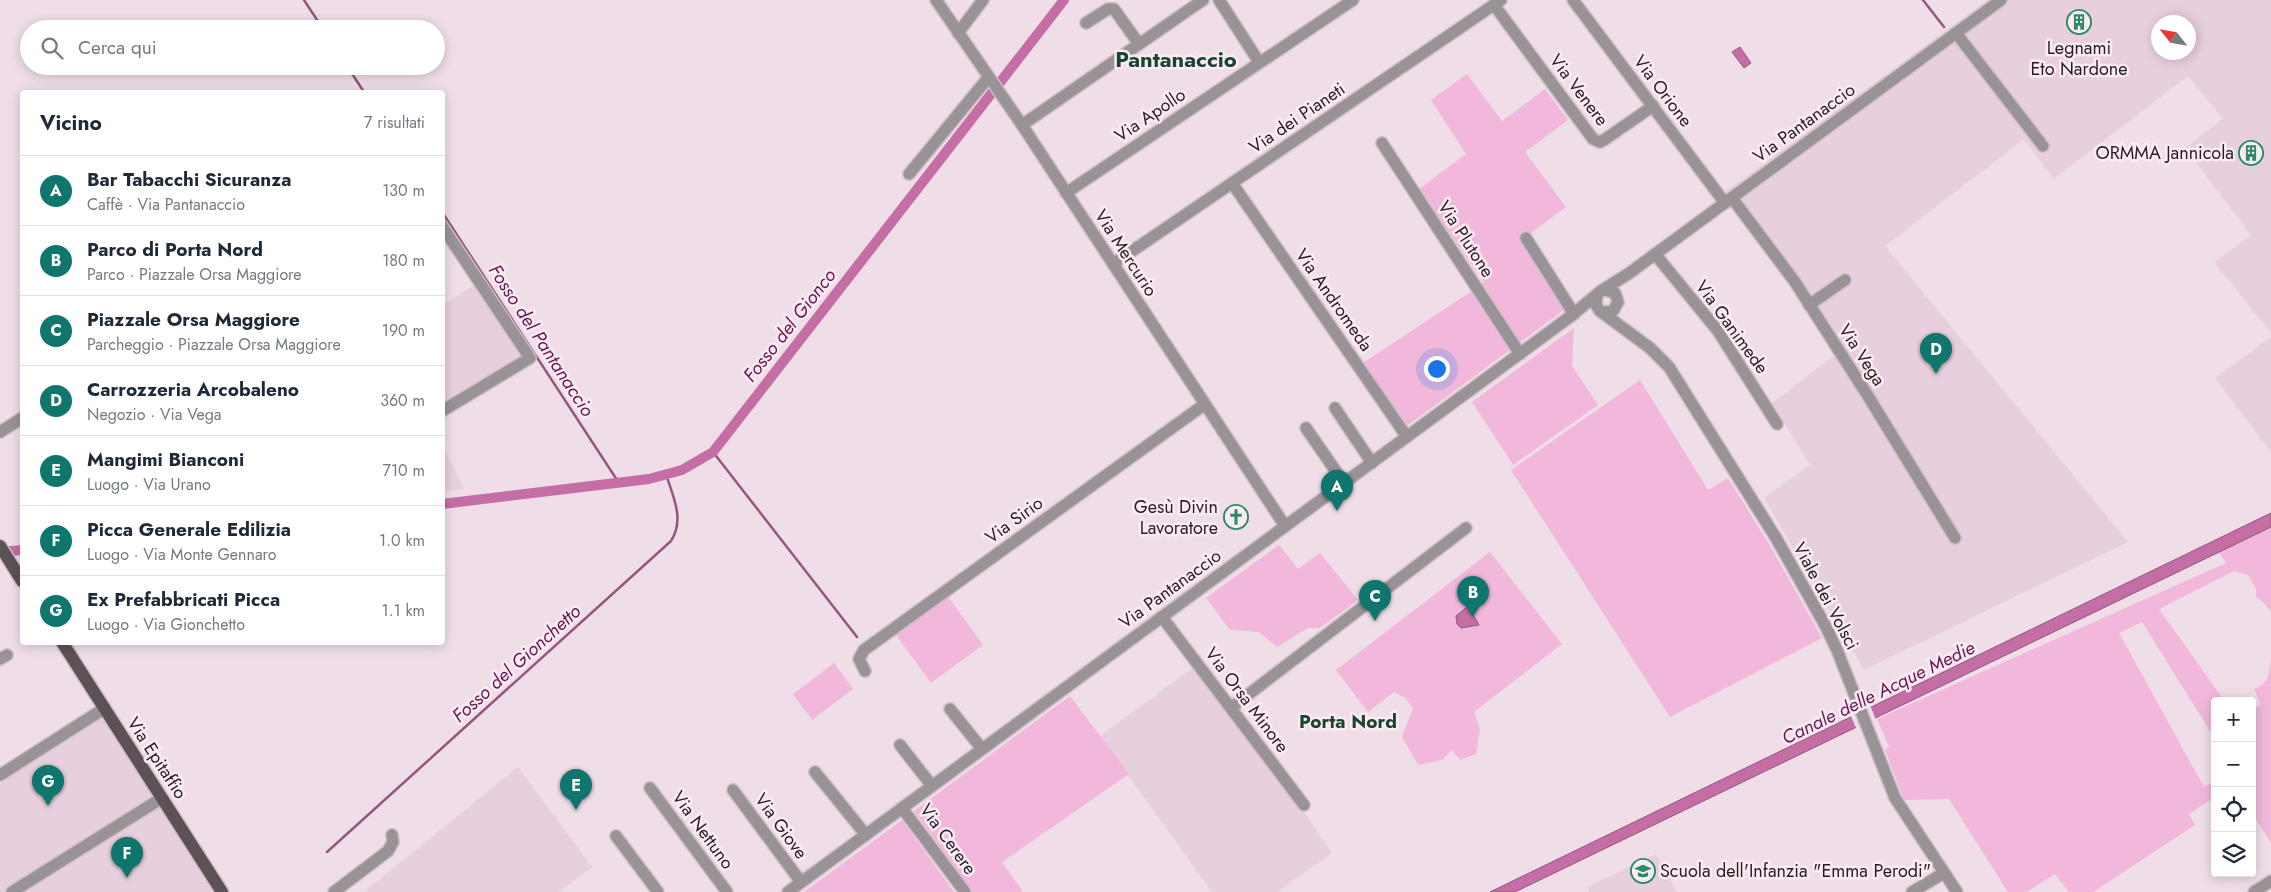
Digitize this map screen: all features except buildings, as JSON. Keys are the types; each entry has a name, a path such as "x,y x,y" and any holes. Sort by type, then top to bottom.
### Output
{"main road":[{"path":"0,546 20,578"},
{"name":"Via Epitaffio","path":"64,645 222,892"}],"street":[{"name":"Via Mercurio","path":"936,0 989,80 1022,125 1285,526"},
{"path":"958,33 983,0"},
{"path":"1022,125 1203,0"},
{"path":"1219,0 1259,62"},
{"name":"Via Apollo","path":"1066,193 1353,0"},
{"name":"Via Orione","path":"1573,0 1653,106 1728,200"},
{"name":"Via Pantanaccio","path":"788,892 2001,0"},
{"name":"Via Venere","path":"1497,2 1593,139 1597,141 1604,140 1653,106"},
{"name":"Via dei Pianeti","path":"1113,264 1497,2"},
{"path":"1086,23 1106,10 1114,9 1139,44"},
{"path":"1956,33 2043,146"},
{"path":"909,174 989,80"},
{"name":"Via Plutone","path":"1382,143 1520,354"},
{"name":"Via Andromeda","path":"1232,182 1407,437"},
{"name":"Via Vega","path":"1728,200 1795,282 1955,538"},
{"path":"445,230 530,358 445,409"},
{"path":"1526,238 1574,314"},
{"name":"Via Ganimede","path":"1655,254 1718,332 1777,424"},
{"name":"Via Pantanaccio","path":"1618,301 1628,274"},
{"path":"1809,305 1845,280"},
{"path":"1612,291 1618,301 1614,311 1601,310 1596,302 1601,293 1612,291"},
{"name":"Viale dei Volsci","path":"1618,301 1633,334"},
{"name":"Via Pantanaccio","path":"1574,314 1601,310"},
{"name":"Viale dei Volsci","path":"1601,310 1624,330 1633,334 1657,354 1674,374 1776,538 1829,633 1900,807 1957,892"},
{"name":"Via Sirio","path":"865,671 859,659 864,650 1205,404"},
{"path":"1335,408 1372,463"},
{"path":"0,432 20,419"},
{"path":"1306,428 1344,483"},
{"path":"1232,707 1466,528"},
{"name":"Via Orsa Minore","path":"1162,617 1232,707 1304,805"},
{"path":"0,775 105,708"},
{"path":"950,709 982,749"},
{"path":"900,745 932,786"},
{"path":"815,772 866,835"},
{"name":"Via Nettuno","path":"650,788 727,892"},
{"name":"Via Giove","path":"733,790 801,882"},
{"path":"12,892 162,798"},
{"name":"Via Cerere","path":"902,808 965,892"},
{"path":"334,892 388,851 393,842 392,835"},
{"path":"616,836 658,892"},
{"path":"1912,892 1944,873"},
{"path":"2254,892 2271,882"}],"shaded area":[{"path":"1988,0 2271,0 2271,333 2214,262 2251,235 2185,148 2223,119 2188,76 2054,179 2024,139 1885,246 2128,542 1864,670 1764,498 1810,465 1772,403 1835,355 1791,285 1722,194"},
{"path":"1740,47 1751,63 1744,68 1732,52"},
{"path":"1467,74 1502,121 1545,89 1568,120 1525,152 1566,207 1523,239 1568,307 1407,426 1363,363 1484,283 1419,189 1466,154 1431,100"},
{"path":"475,285 522,358 445,407 445,304"},
{"path":"1574,328 1572,366 1598,405 1513,465 1472,402"},
{"path":"2271,337 2271,452 2215,378"},
{"path":"1640,380 1708,490 1728,478 1769,544 1822,638 1670,717 1511,470"},
{"path":"445,451 464,489 445,491"},
{"path":"2271,513 2271,527 1515,892 1490,892"},
{"path":"2271,527 2271,612 2256,597 2256,589 2248,575 2234,571 2159,609 2222,697 2211,697 2211,733 2142,622 2119,633 2204,787 2211,783 2211,800 2189,814 2195,825 2093,892 2069,892 2055,874 2027,892 2008,892 1949,799 1904,800 1885,750 1889,747 1877,719 2226,563 2218,551"},
{"path":"1279,545 1298,569 1320,553 1358,600 1320,628 1308,628 1277,647 1259,632 1230,630 1206,598"},
{"path":"1490,552 1562,644 1474,712 1480,729 1476,754 1460,760 1452,750 1442,760 1418,765 1402,737 1413,708 1405,698 1394,692 1368,712 1336,670"},
{"path":"946,594 983,645 931,683 894,632"},
{"path":"1468,606 1479,625 1461,628 1457,624 1456,616"},
{"path":"2271,657 2271,843 2256,819 2256,707 2261,705 2254,689 2266,681"},
{"path":"834,663 853,689 812,720 793,694"},
{"path":"1193,668 1305,813 1332,853 1277,892 1212,892 1100,736"},
{"path":"1070,696 1129,774 1002,862 1023,892 973,892 914,811"},
{"path":"102,716 214,892 0,892 0,783"},
{"path":"518,767 592,867 559,892 364,892"},
{"path":"902,820 954,892 804,892"},
{"name":"Scuola dell'Infanzia \"Emma Perodi\"","path":"1656,854 1677,892 1589,892 1587,887"}],"pier":[{"path":"1870,705 1876,720 1857,730 1850,714"}],"waterway":[{"name":"Fosso del Pantanaccio","path":"304,0 317,20"},
{"name":"Fosso del Gionco","path":"445,504 649,479 682,470 713,452 1064,0"},
{"path":"1923,0 1944,27"},
{"name":"Fosso del Pantanaccio","path":"353,75 363,90"},
{"name":"Fosso del Pantanaccio","path":"445,217 619,483"},
{"path":"713,452 857,637"},
{"name":"Fosso del Gionchetto","path":"327,852 671,541 675,533 677,516 666,474"},
{"name":"Fosso del Gionco","path":"0,552 20,550"}],"place":[{"name":"Legnami Eto Nardone","path":"2079,22"},
{"name":"ORMMA Jannicola","path":"2251,153"},
{"name":"Carrozzeria Arcobaleno","path":"1936,374"},
{"name":"Bar Tabacchi Sicuranza","path":"1337,511"},
{"name":"Gesù Divin Lavoratore","path":"1236,517"},
{"name":"Parco di Porta Nord","path":"1473,617"},
{"name":"Piazzale Orsa Maggiore","path":"1375,621"},
{"name":"Ex Prefabbricati Picca","path":"48,806"},
{"name":"Mangimi Bianconi","path":"576,810"},
{"name":"Scuola dell'Infanzia \"Emma Perodi\"","path":"1643,871"},
{"name":"Picca Generale Edilizia","path":"127,878"}],"district":[{"name":"Pantanaccio","path":"1176,59"},
{"name":"Porta Nord","path":"1348,721"}],"water label":[{"name":"Canale delle Acque Medie","path":"1878,692"}]}
